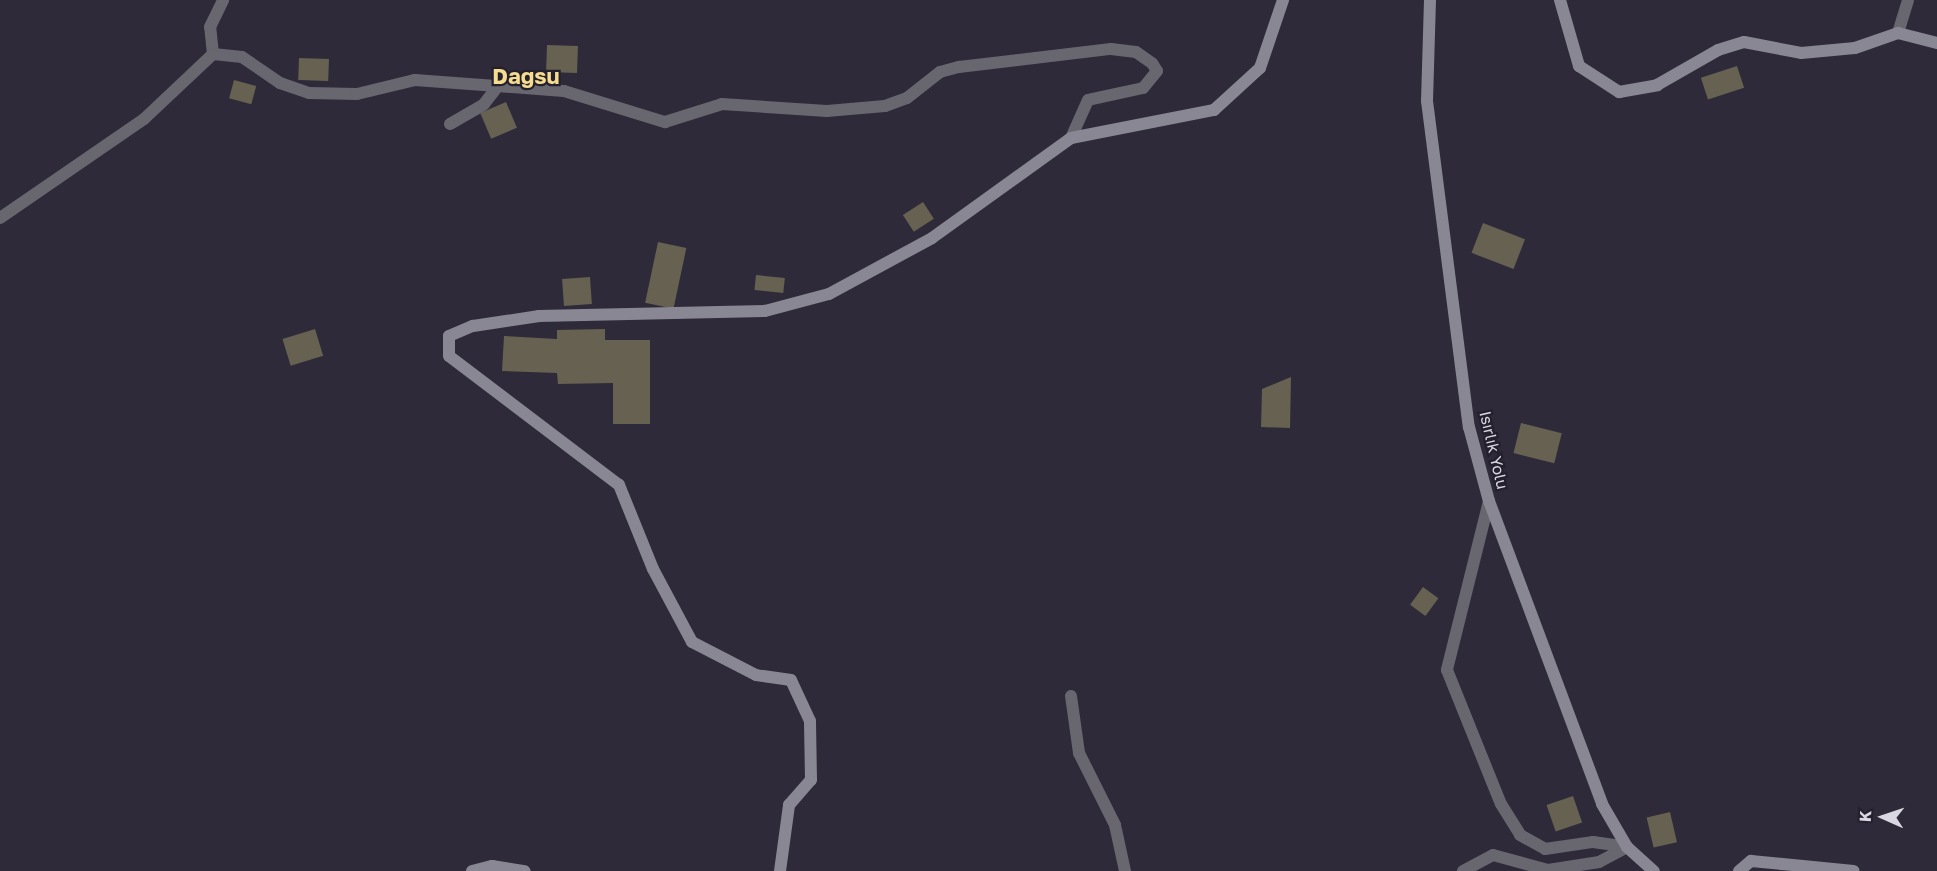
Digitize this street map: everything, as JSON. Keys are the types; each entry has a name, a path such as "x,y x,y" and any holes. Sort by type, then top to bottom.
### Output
{"street":[{"path":"213,54 210,27 223,0"},
{"path":"780,871 789,805 811,780 810,721 791,680 756,675 692,642 653,569 619,485 449,356 449,336 473,326 539,316 765,311 829,294 933,238 1071,138 1214,110 1260,68 1283,0"},
{"name":"Isırlık Yolu","path":"1430,0 1427,102 1469,427 1489,501 1602,804 1627,847 1654,871"},
{"path":"1560,0 1579,66 1619,92 1657,85 1718,50 1744,42 1801,53 1855,48 1898,33 1937,44"},
{"path":"1898,33 1908,0"},
{"path":"0,218 144,119 213,54 242,57 279,83 309,93 357,94 415,80 495,90 564,92 665,122 730,103 827,111 885,106 907,98 940,72 958,67 1111,49 1136,52 1152,63 1157,70 1143,88 1088,100 1071,138"},
{"path":"450,124 484,104 495,90"},
{"path":"1489,501 1447,670 1501,804 1520,835 1545,849 1593,842 1627,847"},
{"path":"1071,696 1079,753 1115,825 1125,871"},
{"path":"1463,871 1492,855 1548,870 1599,862 1627,847"},
{"path":"1738,871 1751,861 1854,871"},
{"path":"472,871 492,866 525,871"}],"building":[{"path":"547,45 578,46 577,73 546,72"},
{"path":"299,58 329,59 328,81 298,80"},
{"path":"1737,66 1744,88 1708,100 1701,78"},
{"path":"234,80 256,86 251,104 229,98"},
{"path":"506,102 517,128 491,139 480,113"},
{"path":"923,202 934,219 914,232 903,215"},
{"path":"1483,223 1525,239 1514,269 1472,253"},
{"path":"658,242 686,248 673,309 645,303"},
{"path":"756,275 785,278 783,293 754,290"},
{"path":"590,277 592,304 564,306 562,279"},
{"path":"315,329 323,356 291,366 282,339"},
{"path":"605,329 605,340 650,340 650,424 613,424 613,383 558,384 557,373 502,371 504,336 557,339 557,330"},
{"path":"1291,377 1290,428 1261,427 1262,389"},
{"path":"1521,423 1562,433 1554,463 1514,453"},
{"path":"1423,587 1438,598 1425,616 1410,605"},
{"path":"1573,796 1582,822 1556,832 1547,805"},
{"path":"1670,812 1677,842 1654,848 1647,817"}],"district":[{"name":"Dağsu","path":"526,76"}]}
